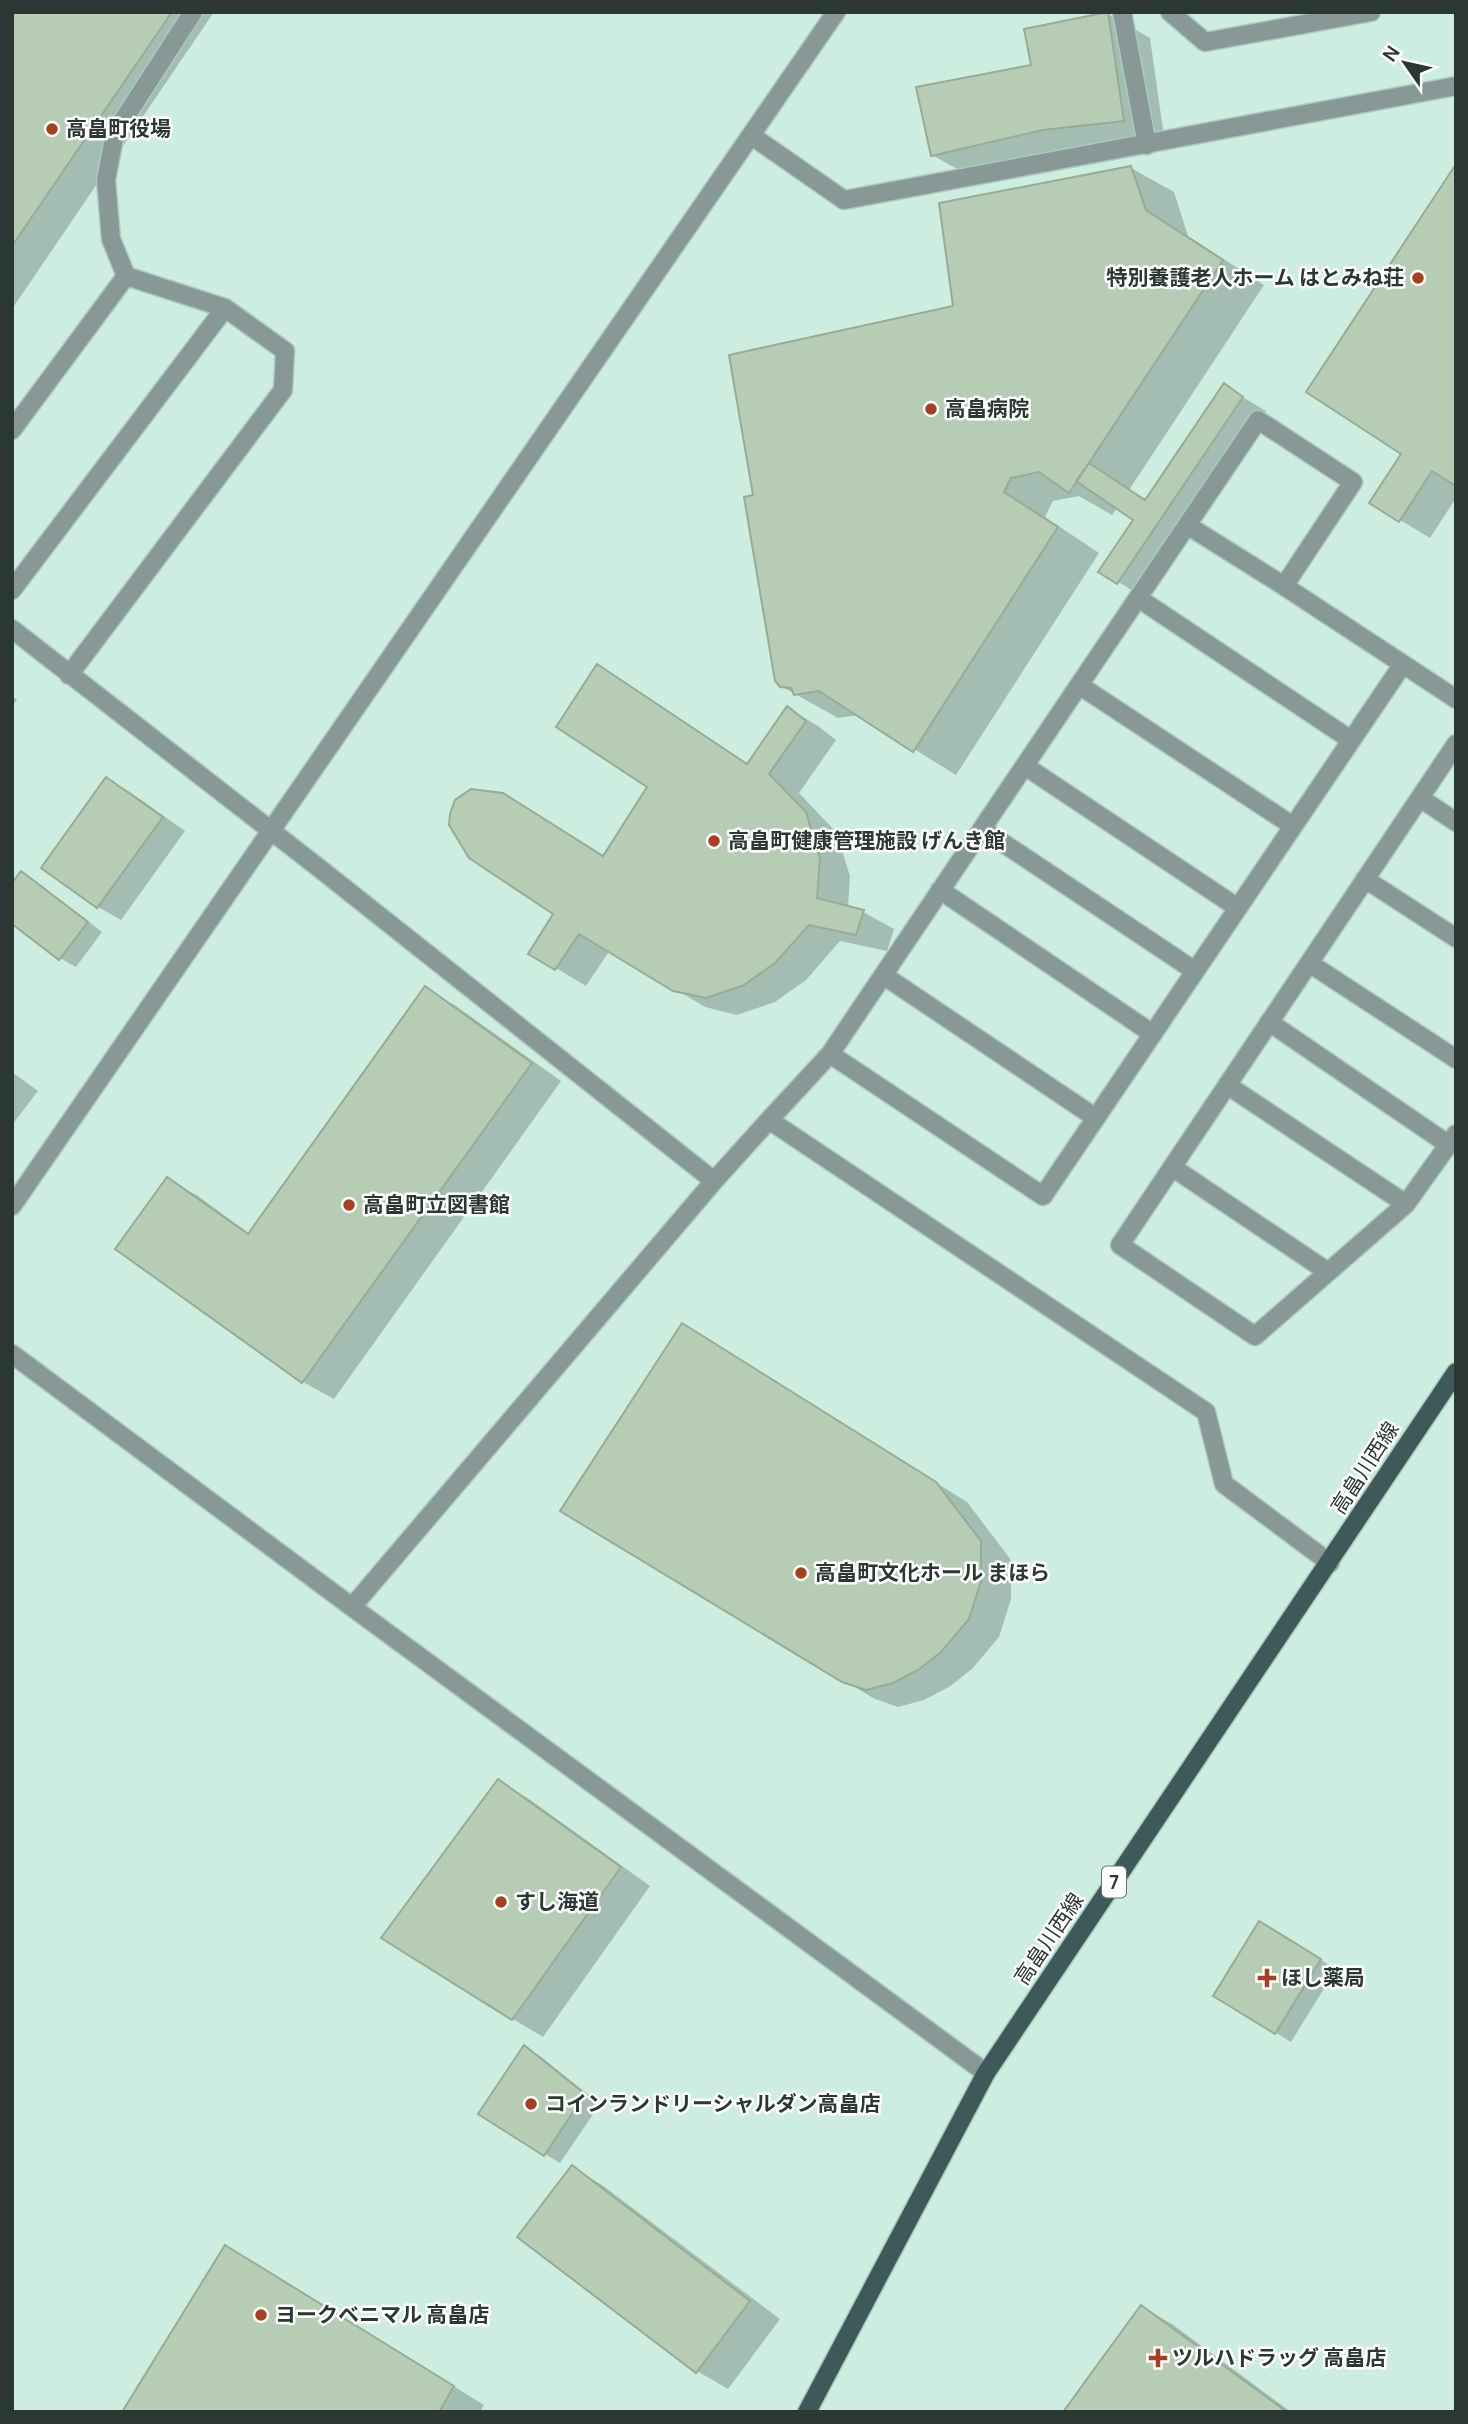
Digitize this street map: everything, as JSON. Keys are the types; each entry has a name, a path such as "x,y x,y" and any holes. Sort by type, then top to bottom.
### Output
{"main road":[{"name":"高畠川西線","path":"807,2412 986,2073 1456,1372"}],"street":[{"path":"126,276 111,239 106,180 114,133 193,12"},
{"path":"12,1206 836,12"},
{"path":"1122,12 1147,145"},
{"path":"1170,12 1205,41 1345,14 1371,12"},
{"path":"752,136 844,200 1456,86"},
{"path":"69,675 283,390 285,351 225,308 126,276"},
{"path":"12,430 126,276"},
{"path":"12,590 225,308"},
{"path":"352,1607 714,1181 830,1054 1258,420 1353,482 1284,586"},
{"path":"1187,525 1456,699"},
{"path":"1138,598 1351,740"},
{"path":"12,629 714,1181"},
{"path":"830,1054 1043,1196 1403,664"},
{"path":"1079,685 1293,826"},
{"path":"1269,1022 1452,1139 1406,1204 1255,1336 1119,1245 1227,1086 1269,1022 1456,744"},
{"path":"1025,766 1238,908"},
{"path":"1420,798 1456,821"},
{"path":"982,828 1195,971"},
{"path":"1365,879 1456,938"},
{"path":"940,890 1153,1034"},
{"path":"1309,963 1456,1059"},
{"path":"883,975 1096,1118"},
{"path":"1227,1086 1406,1204"},
{"path":"769,1119 1206,1412 1224,1484 1330,1563"},
{"path":"1172,1167 1328,1272"},
{"path":"12,1354 986,2073"}],"building":[{"name":"高畠町役場","path":"12,12 172,12 12,246"},
{"path":"1108,12 1124,121 1043,130 931,156 916,87 1031,65 1024,29"},
{"name":"特別養護老人ホーム はとみね荘","path":"1456,164 1456,486 1432,471 1399,522 1369,503 1401,454 1306,392"},
{"name":"高畠病院","path":"1131,166 1146,210 1223,260 1069,493 1039,472 1011,478 1004,492 1058,527 913,752 819,691 794,695 791,688 780,687 775,681 744,497 753,495 729,355 953,306 939,203"},
{"path":"1224,383 1243,397 1117,584 1098,572 1133,520 1076,481 1089,463 1145,500"},
{"name":"高畠町健康管理施設 げんき館","path":"597,664 747,764 787,706 806,721 769,774 806,812 820,858 817,898 864,910 856,935 809,925 775,963 744,985 706,998 673,991 579,934 555,970 528,954 553,914 469,858 449,825 450,814 455,800 471,789 503,793 603,856 647,787 556,727"},
{"path":"106,777 163,817 97,908 41,868"},
{"path":"21,871 88,922 59,960 12,924 12,883"},
{"name":"高畠町立図書館","path":"425,986 532,1063 302,1383 115,1249 167,1177 248,1234"},
{"path":"682,1323 936,1482 981,1541 981,1581 969,1619 941,1652 918,1670 893,1683 866,1690 842,1682 560,1511"},
{"name":"すし海道","path":"498,1779 621,1867 512,2020 381,1938"},
{"name":"ほし薬局","path":"1259,1921 1321,1959 1275,2034 1213,1996"},
{"name":"コインランドリーシャルダン高畠店","path":"524,2045 585,2094 544,2156 478,2114"},
{"path":"572,2165 750,2301 696,2373 517,2237"},
{"name":"ヨークベニマル 高畠店","path":"225,2245 454,2386 439,2412 122,2412"},
{"name":"ツルハドラッグ 高畠店","path":"1141,2305 1287,2412 1063,2412"}],"place":[{"name":"高畠町役場","path":"52,129"},
{"name":"特別養護老人ホーム はとみね荘","path":"1418,278"},
{"name":"高畠病院","path":"931,409"},
{"name":"高畠町健康管理施設 げんき館","path":"714,841"},
{"name":"高畠町立図書館","path":"349,1205"},
{"name":"高畠町文化ホール まほら","path":"801,1573"},
{"name":"すし海道","path":"501,1902"},
{"name":"ほし薬局","path":"1267,1978"},
{"name":"コインランドリーシャルダン高畠店","path":"531,2104"},
{"name":"ヨークベニマル 高畠店","path":"261,2315"},
{"name":"ツルハドラッグ 高畠店","path":"1158,2358"}]}
